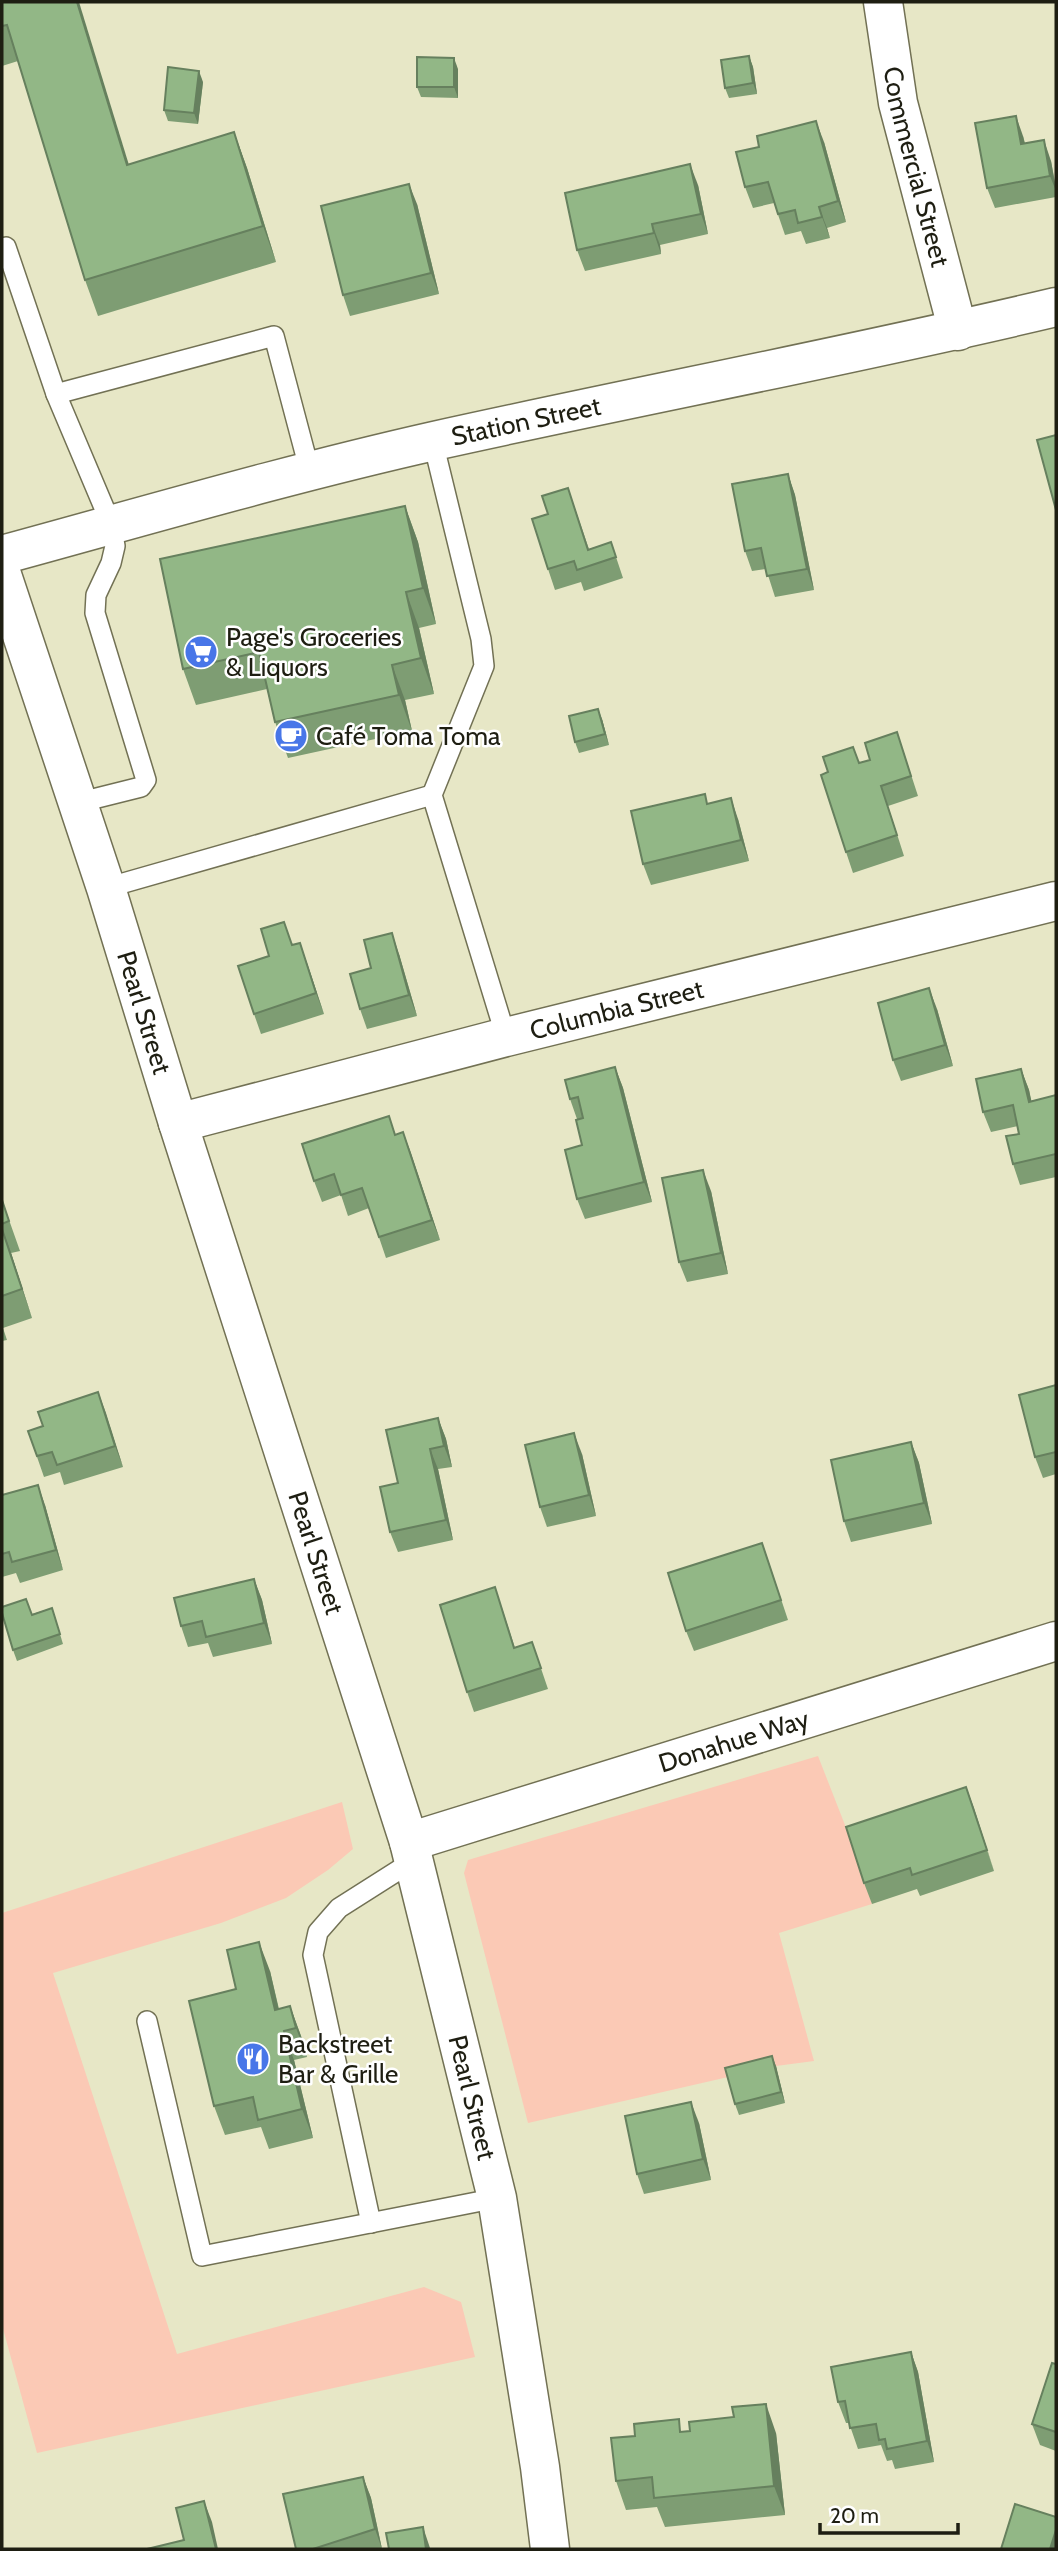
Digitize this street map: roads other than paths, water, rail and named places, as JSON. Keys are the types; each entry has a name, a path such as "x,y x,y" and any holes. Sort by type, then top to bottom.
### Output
{"street":[{"name":"Commercial Street","path":"883,2 898,103 958,331"},
{"name":"Station Street","path":"2,555 310,471 433,442 958,331 1056,307"},
{"name":"Pearl Street","path":"2,575 106,888 178,1123 411,1851 497,2198 540,2468 550,2549"},
{"name":"Columbia Street","path":"178,1123 506,1037 1056,901"},
{"name":"Donahue Way","path":"411,1851 1056,1641"}],"lane":[{"path":"6,247 56,394 111,524 114,555 96,595 95,613 146,780 141,788 77,803"},
{"path":"56,394 274,336 310,471"},
{"path":"433,442 481,639 484,666 432,796 506,1037"},
{"path":"106,888 432,796"},
{"path":"371,2223 313,1955 318,1932 339,1908 411,1851"},
{"path":"147,2021 202,2256 497,2198"}],"place":[{"name":"Page's Groceries & Liquors","path":"201,652"},
{"name":"Café Toma Toma","path":"291,736"},
{"name":"Backstreet Bar & Grille","path":"253,2059"}]}
